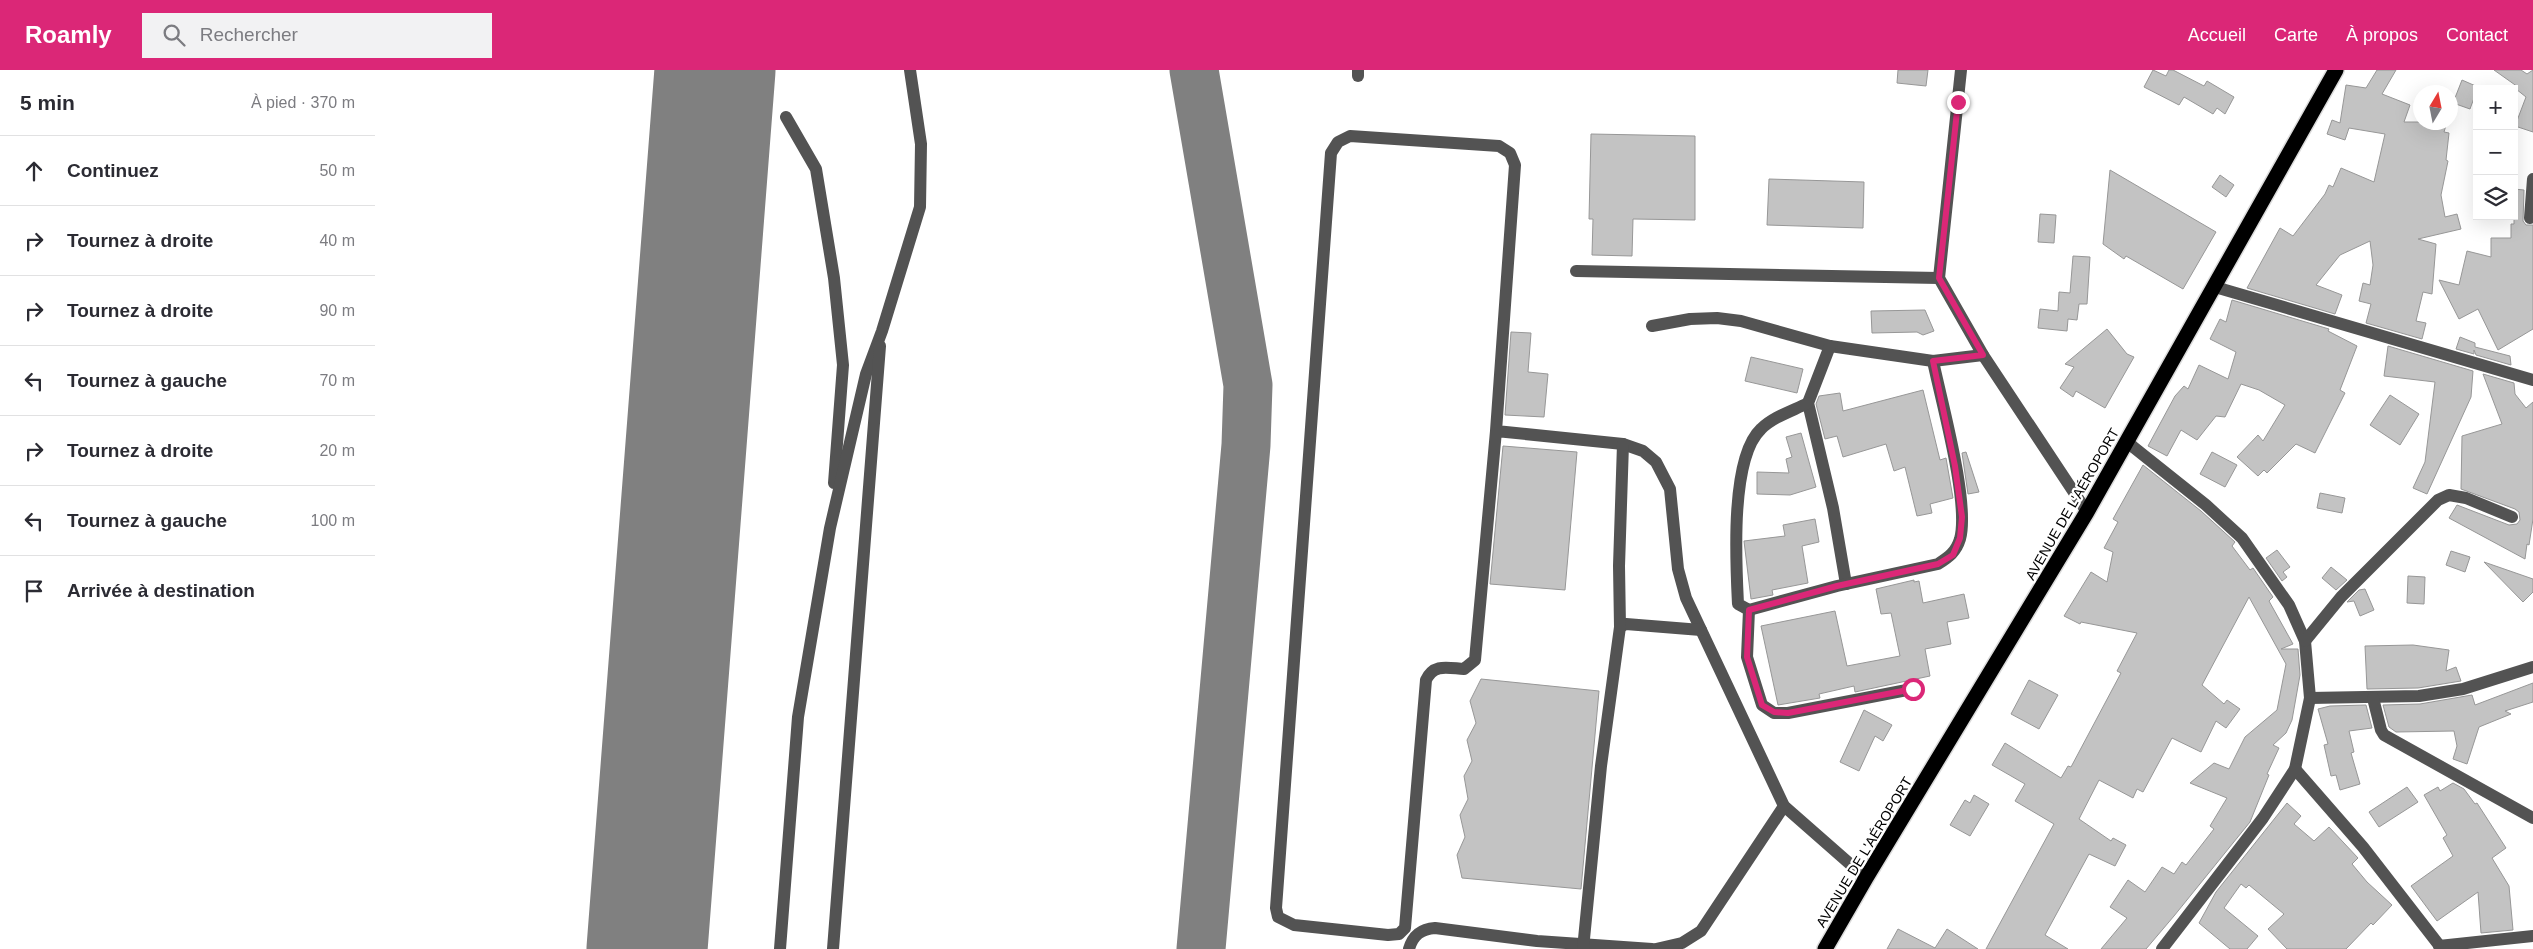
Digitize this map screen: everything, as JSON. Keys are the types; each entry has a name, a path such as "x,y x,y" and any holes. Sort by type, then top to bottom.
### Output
{"highway":[{"name":"AVENUE DE L'AÉROPORT","path":"1828,948 1866,878 2087,512 2336,70"}],"street":[{"path":"780,949 798,717 830,528 866,374 882,331 920,206 921,144 910,70"},
{"path":"1961,70 1939,278 1983,355 2087,512"},
{"path":"786,117 816,169 835,278 843,365 830,528"},
{"path":"1350,136 1499,146 1510,153 1515,165 1496,431 1475,660 1464,669 1439,667 1431,671 1426,680 1405,928 1399,934 1387,934 1286,923 1278,917 1276,908 1331,152 1338,142 1350,136"},
{"path":"2530,218 2533,179"},
{"path":"1576,271 1939,278"},
{"path":"2215,287 2533,380"},
{"path":"1652,326 1690,319 1717,318 1741,321 1829,346 1933,361 1983,355"},
{"path":"833,949 882,331"},
{"path":"1829,346 1808,403 1833,508 1847,584"},
{"path":"1808,403 1771,421 1750,442 1739,492 1736,546 1738,604 1749,610 1847,584 1938,564 1953,555 1960,538 1962,517 1955,466 1933,361"},
{"path":"1496,431 1623,444 1643,451 1656,462 1670,490 1678,568 1686,598 1784,806 1866,878"},
{"path":"2127,442 2206,505 2242,538 2289,605 2305,641 2310,698 2295,769 2263,818 2162,949"},
{"path":"1583,946 1601,766 1620,627 1619,566 1623,444"},
{"path":"2305,641 2341,597 2438,500 2449,495 2466,498 2511,517"},
{"path":"1749,610 1747,657 1762,705 1774,712 1788,713 1913,689"},
{"path":"1620,627 1626,624 1667,629 1701,630"},
{"path":"2310,698 2419,696 2463,689 2533,667"},
{"path":"2373,698 2384,735 2533,818"},
{"path":"2295,769 2363,847 2441,948 2533,936"},
{"path":"1409,949 1415,936 1424,928 1435,928 1537,945 1654,949 1682,943 1701,931 1784,806"}],"building":[{"path":"1898,70 1928,70 1926,86 1897,83"},
{"path":"2153,70 2166,76 2169,70 2173,70 2204,86 2207,81 2234,97 2225,114 2217,108 2213,114 2184,97 2179,105 2144,87"},
{"path":"2377,70 2396,70 2382,94 2410,105 2404,122 2413,122 2413,130 2445,130 2444,132 2449,133 2446,160 2448,161 2441,195 2445,217 2457,214 2461,229 2418,239 2436,244 2432,294 2423,292 2416,321 2426,323 2422,339 2366,323 2371,304 2359,301 2363,283 2370,285 2373,265 2370,241 2340,255 2316,285 2342,295 2335,314 2247,288 2280,228 2293,236 2325,194 2329,185 2333,187 2341,168 2374,182 2385,134 2349,128 2345,140 2327,134 2332,120 2340,123 2346,85 2366,88"},
{"path":"2494,70 2521,70 2527,74 2533,70 2533,132 2518,127 2518,118 2526,97 2518,91 2518,85"},
{"path":"2462,80 2473,85 2473,101 2470,109 2458,105 2458,90"},
{"path":"1591,134 1695,136 1695,220 1633,219 1632,256 1592,255 1593,219 1589,219"},
{"path":"2110,170 2216,232 2183,289 2126,256 2124,259 2103,244"},
{"path":"2220,175 2234,185 2226,197 2212,187"},
{"path":"1769,179 1864,182 1863,228 1767,225"},
{"path":"2518,189 2524,190 2523,221 2526,225 2533,225 2533,329 2498,350 2478,309 2459,319 2439,280 2459,285 2467,251 2491,257 2491,238 2511,238 2511,224 2514,224 2514,220 2518,220"},
{"path":"2040,214 2056,215 2054,243 2038,242"},
{"path":"2073,256 2090,257 2087,304 2079,304 2077,320 2068,319 2067,331 2038,328 2040,309 2058,311 2059,292 2070,293"},
{"path":"2232,300 2329,329 2328,331 2357,346 2340,390 2345,393 2315,453 2296,444 2267,473 2264,470 2258,476 2237,457 2258,435 2263,441 2285,405 2259,390 2241,384 2225,417 2216,416 2197,440 2181,430 2167,456 2148,446 2175,396 2184,386 2188,389 2199,365 2228,379 2236,352 2210,339 2220,319 2226,322"},
{"path":"1925,310 1934,331 1923,335 1917,332 1872,333 1871,311"},
{"path":"2107,329 2127,354 2134,357 2105,408 2076,391 2073,397 2060,388 2074,367 2065,364"},
{"path":"1511,332 1531,333 1528,372 1548,374 1544,417 1505,415"},
{"path":"2460,337 2475,343 2475,347 2510,356 2511,365 2476,355 2474,350 2474,354 2456,349"},
{"path":"2388,346 2473,371 2471,397 2427,494 2413,488 2425,462 2435,382 2384,376"},
{"path":"1751,357 1803,369 1797,393 1745,381"},
{"path":"2483,374 2514,383 2515,394 2526,408 2533,402 2533,519 2525,559 2449,518 2457,505 2509,525 2517,524 2520,520 2519,512 2515,509 2461,489 2462,436 2502,424"},
{"path":"1923,390 1940,460 1946,458 1953,498 1930,504 1932,513 1917,516 1905,467 1894,471 1886,444 1843,457 1837,436 1825,439 1816,404 1819,396 1840,393 1843,411"},
{"path":"2390,395 2419,414 2400,445 2370,425"},
{"path":"1801,433 1816,487 1790,495 1757,494 1757,472 1789,473 1786,459 1792,457 1786,437"},
{"path":"1503,446 1577,452 1565,590 1490,584"},
{"path":"1966,452 1979,492 1968,494 1962,453"},
{"path":"2212,452 2237,465 2225,487 2200,474"},
{"path":"2143,465 2201,511 2235,542 2232,546 2250,570 2253,568 2273,597 2269,601 2293,644 2281,649 2298,649 2300,675 2292,720 2286,733 2273,745 2279,748 2267,774 2269,775 2250,822 2174,916 2146,949 2101,949 2127,918 2110,907 2128,880 2145,892 2162,867 2174,874 2182,862 2186,865 2214,829 2210,826 2227,798 2190,783 2214,763 2229,769 2245,737 2277,710 2286,664 2249,597 2202,685 2224,704 2227,700 2240,709 2226,728 2216,721 2201,752 2172,738 2143,792 2137,789 2133,798 2099,780 2079,819 2111,841 2113,838 2126,845 2115,866 2089,854 2045,935 2068,949 1986,949 2054,824 2015,801 2025,784 1992,765 2005,743 2061,778 2068,766 2071,767 2121,673 2117,671 2137,633 2081,622 2080,624 2064,616 2091,572 2107,582 2113,552 2104,548 2118,522 2113,519"},
{"path":"2320,493 2345,498 2342,513 2317,508"},
{"path":"1815,519 1819,542 1802,546 1808,583 1772,590 1773,595 1751,599 1744,541 1785,536 1783,525"},
{"path":"2277,550 2290,567 2283,572 2287,577 2282,581 2266,558"},
{"path":"2451,551 2470,557 2465,572 2446,565"},
{"path":"2484,562 2533,579 2533,592 2523,602"},
{"path":"2331,567 2347,580 2336,590 2322,578"},
{"path":"2408,576 2425,577 2424,604 2407,603"},
{"path":"1914,580 1914,582 1919,581 1923,603 1964,594 1969,618 1947,622 1951,644 1925,649 1930,676 1855,692 1854,686 1819,694 1820,698 1778,705 1761,626 1835,611 1847,666 1900,656 1891,613 1881,614 1876,589"},
{"path":"2365,589 2374,610 2360,616 2354,601 2347,602 2359,590"},
{"path":"2413,645 2449,650 2446,671 2456,667 2461,681 2418,688 2367,689 2365,646"},
{"path":"1481,679 1599,691 1581,889 1462,878 1457,855 1465,837 1460,815 1468,799 1464,776 1472,761 1467,740 1476,723 1470,701"},
{"path":"2029,680 2058,695 2039,729 2011,714"},
{"path":"2533,683 2533,702 2505,711 2511,714 2479,727 2467,764 2453,759 2457,746 2454,731 2396,732 2389,727 2383,705 2420,704 2472,695 2475,705"},
{"path":"2366,705 2372,728 2349,731 2354,752 2351,753 2360,784 2340,790 2336,775 2331,776 2324,745 2328,744 2318,709 2330,706"},
{"path":"1864,710 1892,725 1883,741 1875,736 1859,771 1840,762"},
{"path":"2453,783 2464,789 2475,804 2477,803 2506,848 2492,858 2509,886 2513,930 2481,933 2478,892 2437,921 2411,886 2453,856 2443,838 2447,835 2424,795 2438,787 2440,791"},
{"path":"2407,787 2418,802 2379,827 2369,812"},
{"path":"1974,795 1989,804 1970,836 1950,825 1965,800 1970,803"},
{"path":"2287,803 2301,816 2294,824 2314,841 2329,827 2358,858 2352,864 2367,882 2392,905 2373,925 2371,923 2346,949 2287,949 2268,929 2284,914 2249,885 2246,888 2241,884 2224,908 2258,936 2247,949 2230,949 2199,923 2216,892"},
{"path":"1898,929 1935,948 1947,929 1978,949 1887,949"}],"taxiway":[{"path":"1194,70 1248,385 1246,445 1201,949"}],"runway":[{"path":"647,949 715,70"}],"route":[{"path":"1913,689 1788,713 1774,712 1762,705 1747,657 1749,610 1797,596 1830,590 1837,586 1938,564 1953,555 1960,538 1962,517 1955,466 1933,361 1983,355 1939,278 1958,102"}]}
